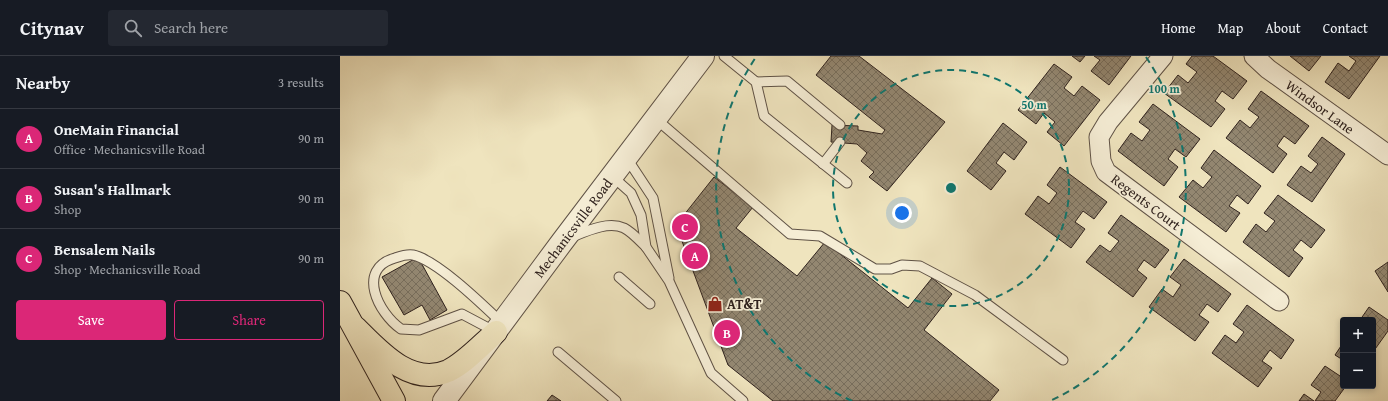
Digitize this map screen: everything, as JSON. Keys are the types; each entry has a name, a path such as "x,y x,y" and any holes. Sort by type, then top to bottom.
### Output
{"main road":[{"path":"340,302 356,328 394,401"},
{"path":"356,328 375,347 397,364 412,373 424,375 448,371 458,364 499,327"}],"street":[{"name":"Mechanicsville Road","path":"444,401 626,157 704,56"},
{"name":"Regents Court","path":"1164,56 1108,122 1099,137 1101,161 1106,172 1280,301"},
{"name":"Windsor Lane","path":"1254,56 1268,69 1388,156"}],"lane":[{"path":"724,56 756,82 764,116 848,183"},
{"path":"756,82 787,81 840,125"},
{"path":"656,119 790,234 820,236 875,269 920,266 975,295 1063,360"},
{"path":"823,164 840,142"},
{"path":"626,157 653,198 669,281"},
{"path":"612,176 631,193 641,215 646,247"},
{"path":"562,242 592,229 606,226 619,226 626,229 646,247 669,281 711,373 743,401"},
{"path":"407,255 426,260 465,289 499,327 462,314 418,330 401,329 382,312 377,302 374,284 376,271 386,260 407,255"},
{"path":"620,278 650,304"},
{"path":"558,352 616,401"}],"building":[{"path":"831,56 859,56 945,122 887,191 869,177 874,172 861,161 867,153 857,144 831,142 832,125 858,126 858,130 882,134 885,130 816,75"},
{"path":"1072,56 1085,56 1080,62"},
{"path":"1094,56 1131,56 1109,85 1091,71 1100,60"},
{"path":"1192,56 1213,56 1247,81 1233,99 1222,91 1215,101 1225,109 1211,127 1164,93 1178,75 1188,83 1197,72 1186,64"},
{"path":"1290,56 1321,56 1309,71"},
{"path":"1349,56 1380,56 1349,99 1325,82 1338,63 1349,71 1356,61"},
{"path":"1054,64 1072,77 1064,88 1074,96 1082,86 1100,100 1064,146 1047,132 1055,122 1044,113 1036,124 1018,110"},
{"path":"1261,91 1309,126 1295,144 1284,136 1277,146 1287,154 1273,173 1226,138 1240,120 1250,128 1259,117 1248,109"},
{"path":"1153,104 1200,139 1186,157 1175,149 1168,159 1178,167 1164,186 1118,151 1131,133 1142,141 1150,130 1139,122"},
{"path":"1003,123 1027,142 1014,160 1004,152 996,163 1006,171 991,190 967,171"},
{"path":"1322,137 1345,154 1312,202 1287,185 1301,166 1311,173 1318,164 1308,156"},
{"path":"1214,150 1261,186 1248,204 1237,195 1229,206 1240,213 1226,232 1179,197 1193,180 1203,188 1212,177 1201,168"},
{"path":"1060,167 1107,202 1094,219 1083,211 1075,222 1085,229 1071,248 1025,214 1038,196 1049,204 1057,193 1047,185"},
{"path":"714,177 753,207 736,228 797,276 825,242 908,308 932,278 952,294 924,330 999,390 990,401 773,401 728,365 676,225"},
{"path":"1278,195 1325,230 1311,248 1301,240 1293,250 1303,258 1289,277 1243,242 1256,224 1266,232 1275,221 1264,213"},
{"path":"1121,215 1169,250 1155,268 1144,260 1137,270 1147,278 1133,297 1086,262 1100,245 1110,252 1119,241 1108,233"},
{"path":"418,257 447,310 430,320 422,305 404,315 382,277"},
{"path":"1184,259 1231,294 1218,312 1207,304 1199,315 1209,322 1195,341 1149,307 1162,289 1173,297 1181,285 1170,277"},
{"path":"1388,262 1388,292 1375,271"},
{"path":"1247,305 1294,340 1281,359 1270,350 1262,361 1272,368 1258,387 1212,353 1225,335 1236,343 1244,332 1233,324"},
{"path":"1369,307 1388,320 1388,331 1376,348 1376,317 1362,317"},
{"path":"1340,348 1340,358 1335,355"},
{"path":"1325,366 1340,376 1340,389 1344,389 1335,401 1315,401 1321,392 1311,385"},
{"path":"1304,394 1314,401 1299,401"},
{"path":"552,395 561,401 547,401"}],"place":[{"name":"Bensalem Nails","path":"685,227"},
{"name":"OneMain Financial","path":"695,256"},
{"name":"AT&T","path":"715,304"},
{"name":"Susan's Hallmark","path":"727,333"}]}
